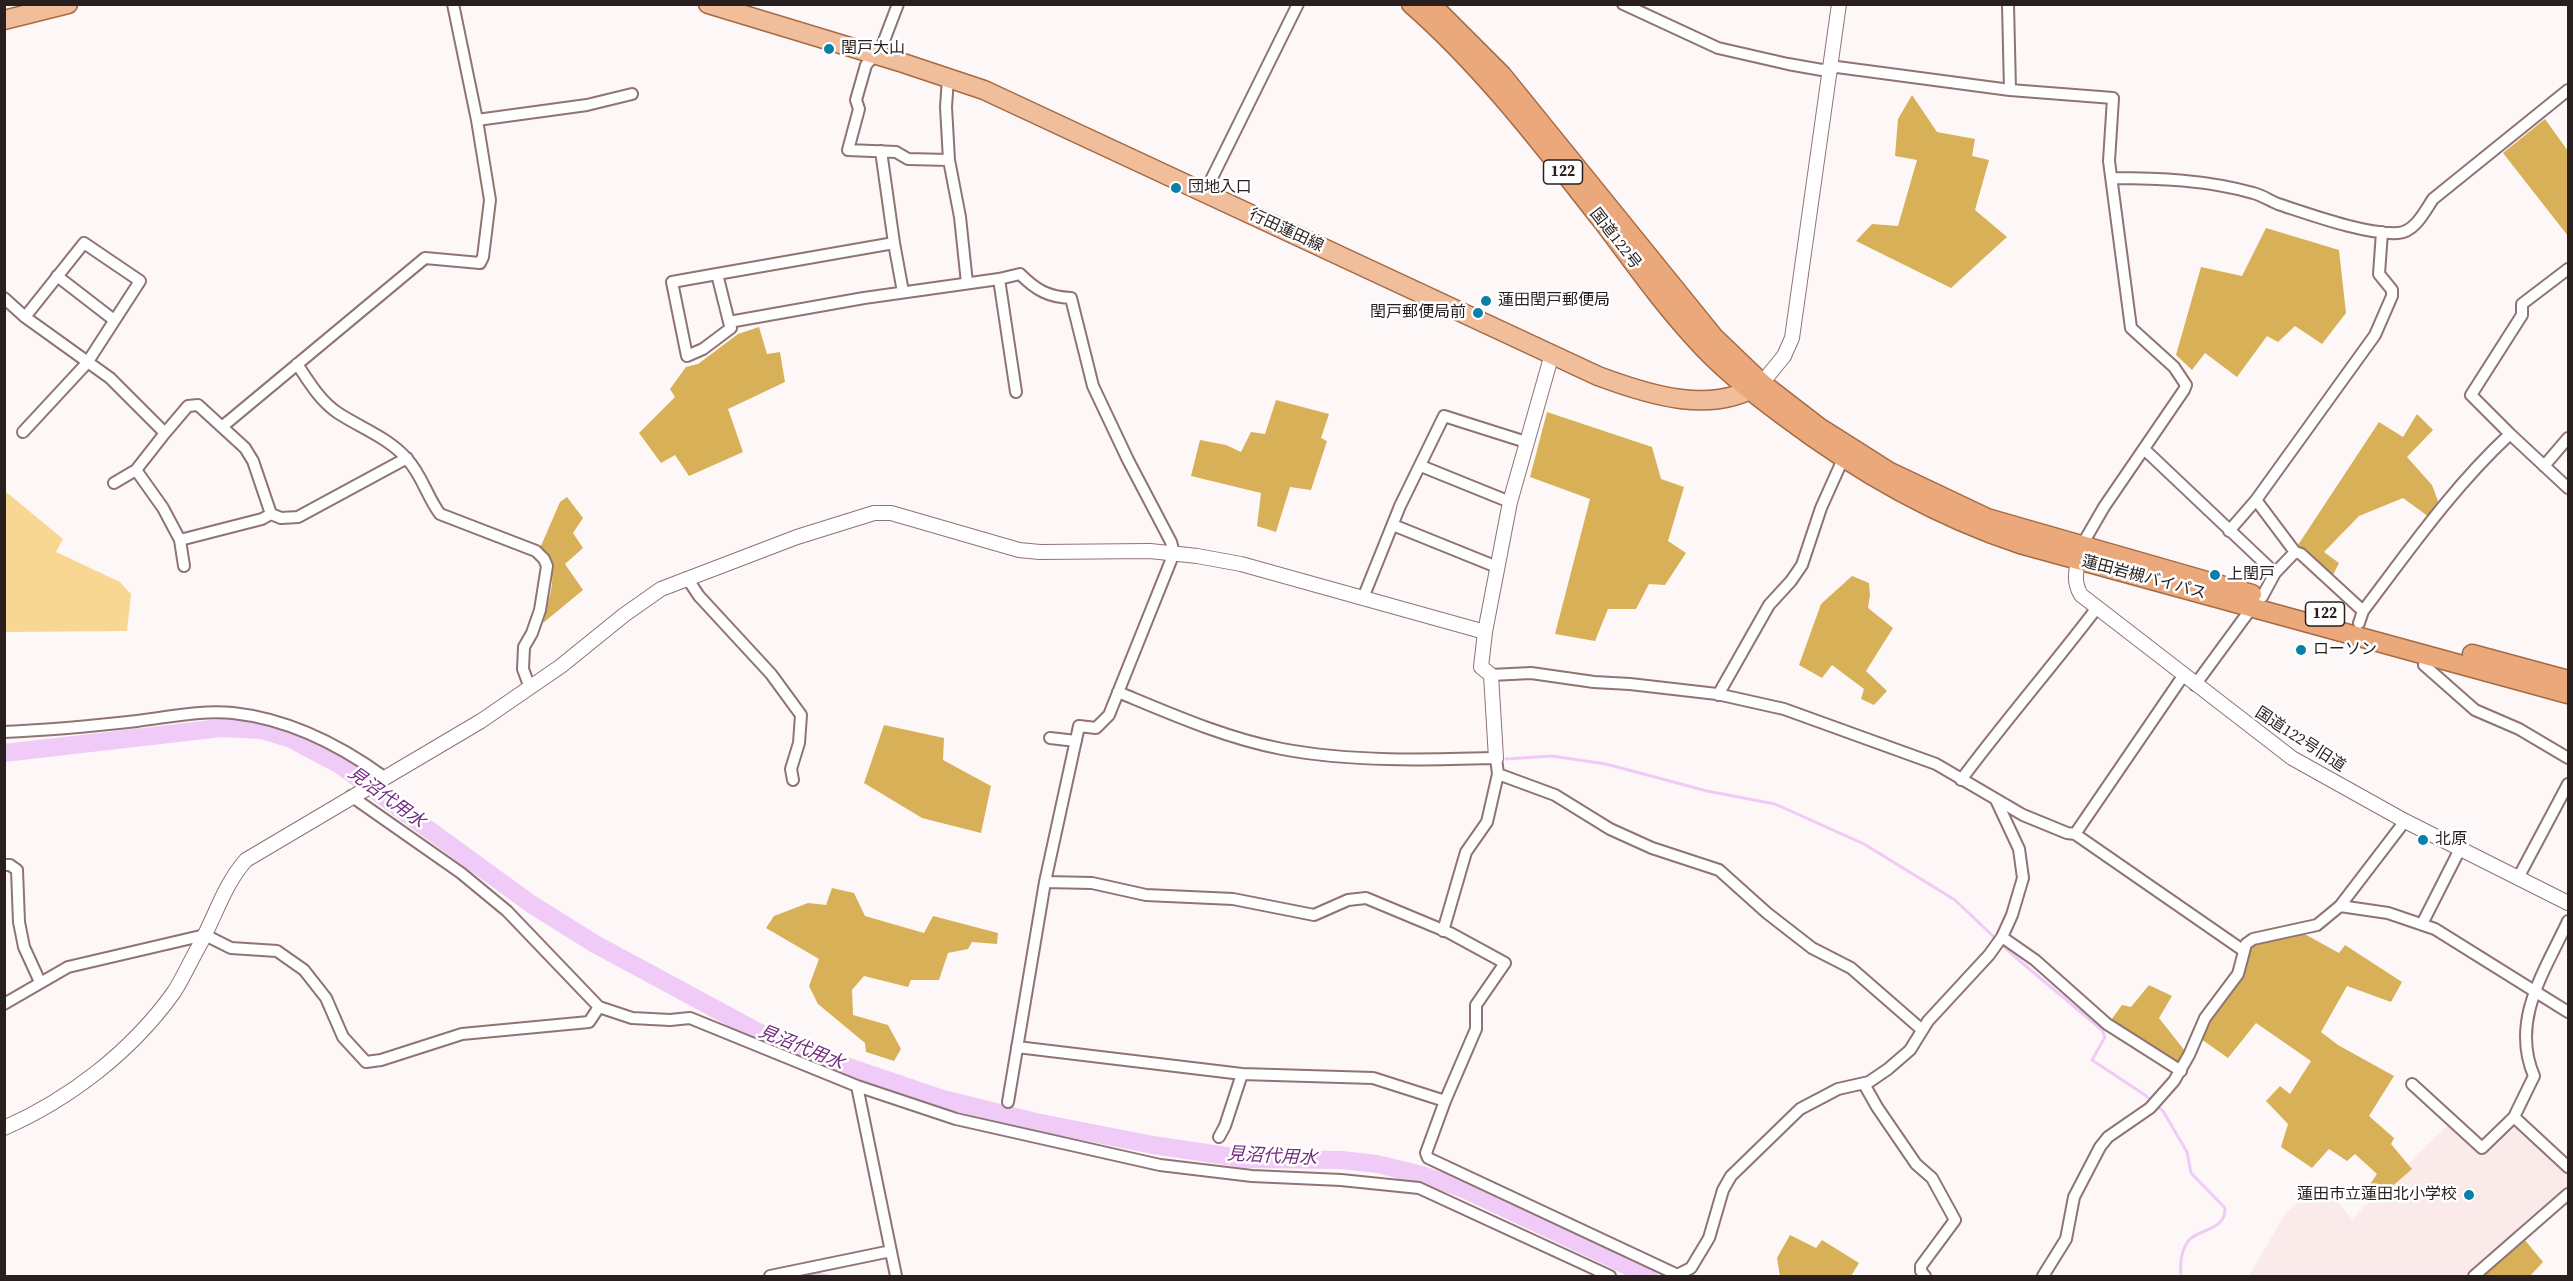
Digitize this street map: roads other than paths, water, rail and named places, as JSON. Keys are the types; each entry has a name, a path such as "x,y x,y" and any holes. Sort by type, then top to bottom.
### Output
{"highway":[{"name":"国道122号","path":"1411,4 1440,30 1493,85 1665,304 1704,349 1756,387"},
{"name":"国道122号","path":"1431,4 1502,75 1704,327 1756,387"},
{"name":"蓮田岩槻バイパス","path":"1756,387 1843,459 1917,502 1991,534 2080,553 2258,602 2568,694"},
{"name":"蓮田岩槻バイパス","path":"1756,387 1890,472 1987,518 2080,553"},
{"name":"蓮田岩槻バイパス","path":"2258,602 2361,617 2568,680"}],"main road":[{"path":"8,14 68,4"},
{"name":"行田蓮田線","path":"708,4 984,90 1598,376 1625,386 1696,401 1718,401 1756,387"}],"street":[{"path":"224,426 425,258 480,263 483,257 490,200 477,120 453,4"},
{"path":"898,4 882,46 866,64 856,100 859,109 848,150 896,152 908,159 949,160"},
{"path":"1205,192 1298,4"},
{"path":"1623,4 1718,48 1788,64 1822,70 1837,67 2010,90 2113,98 2109,136 2112,178 2130,328 2174,367 2186,385 2104,507 2080,553"},
{"path":"1756,387 1784,356 1792,338 1839,4"},
{"path":"2008,4 2010,90"},
{"path":"948,78 946,107 949,160 960,217 967,283"},
{"path":"2112,178 2188,181 2253,193 2359,228 2400,233 2408,230 2418,221 2433,199 2568,90"},
{"path":"477,120 587,105 632,94"},
{"path":"881,152 903,292"},
{"path":"2229,531 2256,500 2375,335 2392,296 2392,290 2379,274 2382,232"},
{"path":"23,432 87,363 140,280 84,243 25,317"},
{"path":"717,274 731,328 703,349 687,356 672,282 717,274 894,243"},
{"path":"2568,269 2522,304 2522,315 2471,394 2568,488"},
{"path":"729,322 1020,274 1043,293 1054,297 1071,298 1093,386 1171,542 1174,553 1109,715 1096,728 1079,726 1045,882 1008,1102"},
{"path":"57,276 114,320"},
{"path":"999,279 1016,392"},
{"path":"4,298 25,317 110,378 165,433"},
{"path":"1552,354 1510,502 1485,632 1481,667 1491,675 1531,674 1718,695 1784,709 1818,720 1936,764 1997,802 2023,815 2067,833 2075,834 2244,951"},
{"path":"297,364 320,398 407,458 422,479 432,504 440,514 536,551 544,559 547,566 540,610 532,633 524,646 522,661 530,688"},
{"path":"114,483 136,470 188,406 198,405 224,426 245,448 253,461 270,514 281,519 298,517 407,458"},
{"path":"1364,598 1393,525 1444,416 1526,442"},
{"path":"2256,500 2295,552 2301,554 2361,617 2444,502 2469,473 2510,434"},
{"path":"2544,466 2568,438"},
{"path":"2144,449 2275,573"},
{"path":"1718,695 1769,605 1802,565 1821,508 1843,459"},
{"path":"1421,466 1510,502"},
{"path":"136,470 158,500 180,540 184,566"},
{"path":"4,1128 39,1113 108,1063 134,1038 174,991 205,935 232,875 246,860 481,721 530,688 661,589 797,537 874,513 891,513 1019,550 1174,553 1241,564 1485,632"},
{"path":"180,540 262,519 270,514"},
{"path":"1393,525 1497,567"},
{"path":"2195,685 2258,602 2275,573 2295,552"},
{"name":"国道122号旧道","path":"2080,553 2075,585 2081,595 2096,609 2292,758 2405,821 2568,903"},
{"path":"687,578 699,596 771,674 801,716 800,744 791,770 793,780"},
{"path":"1961,780 2096,609"},
{"path":"2427,654 2424,664 2475,710 2519,729 2568,758"},
{"path":"1443,931 1466,852 1487,822 1498,774 1491,675"},
{"path":"2075,834 2183,676"},
{"path":"1118,692 1199,725 1280,749 1372,758 1443,760 1496,758"},
{"path":"4,732 135,721 194,712 234,713 277,723 330,742 383,778"},
{"path":"1050,738 1076,741"},
{"path":"1498,774 1555,795 1610,829 1652,848 1719,870 1767,913 1812,948 1851,968 1921,1029"},
{"path":"2518,878 2568,784"},
{"path":"354,795 461,873 507,911 598,1007 633,1018 670,1020 690,1018 857,1086 956,1119 1160,1165 1252,1176 1341,1180 1419,1188 1610,1276"},
{"path":"1045,882 1092,883 1146,895 1233,898 1314,915 1348,900 1366,898 1443,931 1505,963 1476,1005 1476,1029 1445,1101 1426,1153 1428,1158 1678,1276 1691,1268 1710,1238 1723,1190 1731,1176 1800,1109 1838,1089 1864,1084 1888,1069 1910,1050 1921,1029 1989,955 2002,937 2019,896 2023,869 2015,839 1997,802"},
{"path":"2043,1276 2066,1239 2074,1197 2100,1147 2108,1137 2150,1108 2165,1093 2181,1071 2205,1018 2238,974 2246,944 2253,939 2317,924 2340,906 2405,821"},
{"path":"2422,924 2460,849"},
{"path":"4,865 10,865 17,870 19,922 24,947 40,982"},
{"path":"2340,906 2388,913 2435,929 2568,1012"},
{"path":"2412,1084 2482,1148 2514,1117 2534,1076 2526,1059 2527,1017 2535,992 2568,921"},
{"path":"4,1004 68,967 205,935 231,948 277,951 304,970 326,998 343,1038 366,1062 381,1060 462,1034 589,1022 598,1007"},
{"path":"2002,937 2035,960 2107,1024 2181,1071"},
{"path":"1017,1047 1242,1074 1373,1078 1445,1101"},
{"path":"1219,1137 1225,1126 1242,1074"},
{"path":"1864,1084 1916,1164 1932,1178 1955,1220 1921,1266 1921,1271 1925,1276"},
{"path":"857,1086 896,1276"},
{"path":"2514,1117 2568,1167"},
{"path":"2474,1276 2568,1194"},
{"path":"770,1276 891,1251"}],"waterway":[{"name":"見沼代用水","path":"4,753 221,728 261,730 291,739 340,765 531,904 595,944 758,1032 834,1062 943,1099 1036,1122 1153,1145 1247,1159 1342,1160 1377,1164 1422,1175 1464,1189 1649,1276"},
{"path":"1506,759 1552,756 1606,764 1707,791 1775,804 1864,844 1955,900 2014,956 2102,1030 2105,1037 2092,1060 2145,1095 2163,1111 2187,1152 2191,1173 2225,1208 2224,1215 2217,1225 2194,1236 2186,1244 2181,1276"},
{"path":"794,1276 811,1273 828,1276"}],"place":[{"name":"閏戸大山","path":"829,49"},
{"name":"団地入口","path":"1176,188"},
{"name":"蓮田閏戸郵便局","path":"1486,301"},
{"name":"閏戸郵便局前","path":"1478,313"},
{"name":"上閏戸","path":"2215,575"},
{"name":"ローソン","path":"2301,650"},
{"name":"北原","path":"2423,840"},
{"name":"蓮田市立蓮田北小学校","path":"2469,1195"}]}
